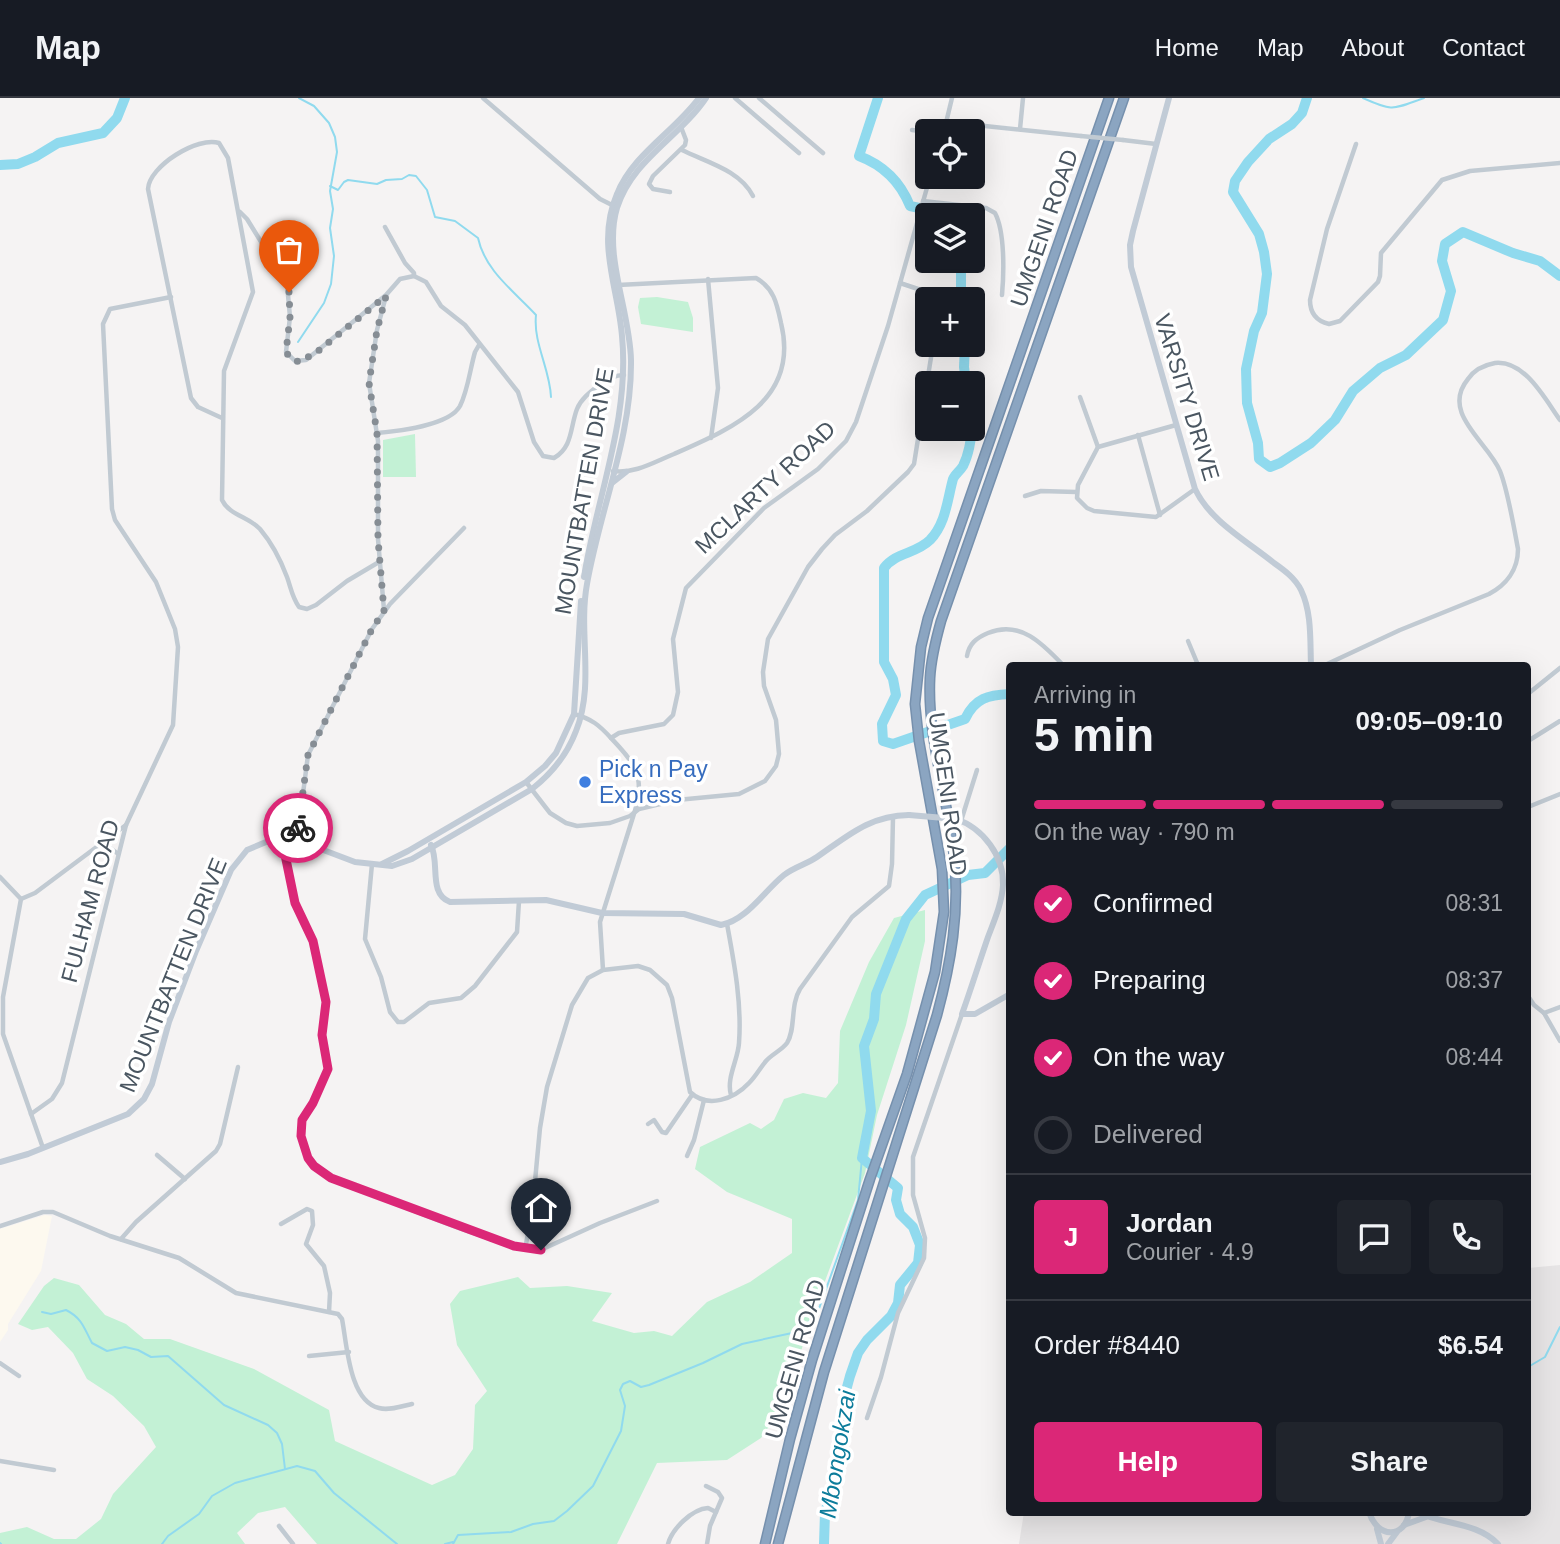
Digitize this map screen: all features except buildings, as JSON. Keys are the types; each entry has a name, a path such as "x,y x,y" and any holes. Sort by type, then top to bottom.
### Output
{"highway":[{"name":"UMGENI ROAD","path":"765,1544 812,1360 907,1074 935,972 941,939 942,869 918,730 916,678 928,618 1084,170 1106,98"},
{"name":"UMGENI ROAD","path":"778,1544 824,1372 943,994 952,945 956,892 954,860 932,730 931,671 941,621 1124,98"}],"main road":[{"name":"MOUNTBATTEN DRIVE","path":"0,1162 128,1114 144,1098 152,1084 182,987 231,870 247,850 266,842 297,840 355,862 401,863 432,848 546,778 576,731 581,595 587,560 625,424 628,327 617,285 612,246 615,206 627,174 699,98"},
{"name":"MOUNTBATTEN DRIVE","path":"615,206 635,173 706,98"},
{"name":"VARSITY DRIVE","path":"1169,98 1133,231 1130,256 1135,282 1195,489 1213,514 1284,571 1300,588 1309,618 1311,662"},
{"name":"MOUNTBATTEN DRIVE","path":"578,715 586,680 585,597 612,470"},
{"path":"611,483 626,472"},
{"name":"MOUNTBATTEN DRIVE","path":"380,864 428,840 526,782 559,755"},
{"path":"428,840 436,856 438,890 445,901 472,903 546,900 602,913 676,914 713,924 727,924 741,915 784,876 815,859 847,834 893,816 958,820 982,834 998,858 1003,878 1002,896 962,1014 975,1014 1006,996"},
{"path":"1370,1516 1381,1544"},
{"path":"1388,1544 1407,1516"},
{"path":"1376,1526 1388,1533 1428,1517 1478,1529 1498,1544"}],"street":[{"path":"483,98 600,199 615,206"},
{"path":"735,98 799,153"},
{"path":"759,98 823,153"},
{"path":"948,119 952,98"},
{"path":"1020,130 1023,98"},
{"path":"985,126 1156,144"},
{"path":"670,192 653,189 649,184 682,149 686,140 681,127"},
{"path":"222,418 198,407 191,398 149,182 181,151 204,142 219,143 228,158 253,292 227,359 223,386 222,500 225,506 260,529 277,556 299,607 307,609 316,605 347,581 379,562"},
{"path":"1356,144 1326,229 1310,300 1314,316 1329,324 1340,321 1378,282 1381,253 1442,180 1470,171 1560,163"},
{"path":"682,149 737,177 747,184 753,196"},
{"name":"MCLARTY ROAD","path":"923,203 927,189"},
{"path":"985,208 995,213 999,223 1004,275 1002,295"},
{"path":"239,211 247,219 287,284 290,317 286,352 291,359 300,362 306,360 386,296 400,279 414,276 426,282 438,302 465,325 518,392 538,450 547,458 554,458 563,450 572,433 577,408 583,399 607,380 617,375 628,375"},
{"path":"384,227 414,276"},
{"name":"MCLARTY ROAD","path":"611,738 618,733 664,724 673,715 678,692 673,639 686,588 764,508 818,468 846,441 856,422 915,230"},
{"path":"612,470 626,472 711,438 751,414 768,396 781,373 786,347 775,298 764,283 752,277 617,285"},
{"path":"708,279 718,388 711,438"},
{"path":"900,283 915,288"},
{"path":"384,611 379,562 377,433 369,383 377,330 386,296"},
{"name":"FULHAM ROAD","path":"31,1114 52,1099 62,1083 117,853 126,825 173,724 178,647 175,629 156,582 115,520 103,324 110,309 171,297"},
{"path":"377,433 417,428 456,412 479,345"},
{"path":"526,782 550,813 577,826 610,823 630,816 635,811 677,800 739,794 771,776 778,763 779,734 764,686 763,672 768,639 808,567 822,549 867,511 914,464 931,357"},
{"path":"1331,662 1388,635 1489,594 1501,587 1511,574 1518,550 1501,475 1494,460 1469,428 1461,412 1461,390 1471,375 1495,363 1518,369 1534,384 1560,420"},
{"path":"1080,397 1097,447 1076,492 1080,503 1094,511 1147,517 1160,515 1195,489"},
{"path":"1097,447 1176,425"},
{"path":"1138,435 1160,515"},
{"path":"1025,496 1041,491 1076,492"},
{"path":"297,840 308,755 372,629 384,611 464,528"},
{"path":"967,656 971,644 982,635 996,630 1012,629 1038,640 1060,662"},
{"path":"1188,641 1197,662"},
{"path":"1531,692 1560,668"},
{"path":"578,715 596,722 629,756 637,770 640,790 602,913 599,933 603,970"},
{"path":"1531,739 1560,721"},
{"path":"958,820 977,770"},
{"path":"1531,806 1560,794"},
{"path":"525,1249 532,1213 540,1128 553,1066 572,1005 588,978 603,970 645,967 667,985 692,1095 715,1102 731,1096 747,1085 767,1059 786,1044 794,1000 800,989 852,917 889,886 893,816"},
{"path":"21,899 34,893 126,825"},
{"path":"282,840 295,903 313,941 326,1002 322,1035 328,1069 304,1116 300,1131 305,1152 314,1166 322,1173 525,1249 541,1250 657,1201"},
{"path":"97,846 110,848 117,853"},
{"path":"372,864 365,939 382,977 390,1012 398,1022 404,1022 429,1003 461,998 475,986 517,932 519,901"},
{"path":"0,877 21,899"},
{"path":"21,899 1,997 3,1034 43,1148"},
{"path":"727,924 736,980 739,1028 739,1048 729,1086 731,1096"},
{"path":"1531,1000 1557,1031 1560,1041"},
{"path":"1544,1013 1560,1007"},
{"path":"867,1418 898,1313 924,1258 925,1238 913,1195 913,1157 962,1014"},
{"path":"121,1239 136,1222 210,1158 220,1144 238,1068"},
{"path":"648,1124 654,1121 662,1132 666,1133 692,1095"},
{"path":"687,1156 704,1100"},
{"path":"157,1155 185,1179"},
{"path":"281,1224 308,1209 312,1211 313,1225 306,1244 324,1266 330,1293 329,1312"},
{"path":"0,1226 43,1212 53,1212 179,1258 236,1293 338,1314 342,1319 355,1384 363,1399 383,1409 412,1404"},
{"path":"309,1356 349,1353"},
{"path":"0,1363 19,1376"},
{"path":"0,1461 54,1470"},
{"path":"706,1486 718,1492 722,1498 710,1526 707,1544"},
{"path":"667,1544 674,1531 698,1510 708,1508 716,1512"},
{"path":"279,1526 293,1544"}],"shaded area":[{"path":"45,1215 52,1216 41,1271 0,1342 0,1229"},
{"path":"1560,1265 1560,1544 1019,1544 1023,1516 1531,1516 1531,1268"}],"green space":[{"path":"657,297 688,302 693,318 693,332 641,324 638,307 640,298"},
{"path":"415,434 416,477 383,477 383,440"},
{"path":"925,910 925,941 906,1025 877,1115 865,1173 811,1319 785,1403 761,1438 727,1460 657,1463 617,1544 317,1544 285,1507 258,1513 237,1533 245,1544 0,1544 0,1533 27,1527 54,1539 76,1539 101,1519 113,1494 156,1447 144,1426 113,1396 87,1379 73,1353 48,1327 32,1330 18,1324 44,1286 54,1278 79,1285 105,1315 126,1324 144,1339 170,1339 254,1369 329,1410 335,1441 432,1485 455,1475 473,1449 475,1405 487,1391 457,1345 450,1304 460,1291 518,1277 530,1288 567,1286 612,1293 592,1321 634,1333 654,1331 672,1336 707,1302 750,1282 792,1253 792,1219 727,1192 695,1169 700,1147 750,1123 761,1129 774,1120 784,1099 803,1093 826,1098 838,1083 840,1031 869,962 894,918"}],"waterway":[{"path":"0,165 18,164 58,143 103,133 117,118 125,98"},
{"path":"298,342 324,303 331,284 334,256 330,228 333,209 330,191 337,152 329,123 314,106 299,98"},
{"name":"Mbongokzai","path":"878,98 859,156 890,175 910,206 915,207"},
{"path":"1307,98 1302,113 1292,124 1269,139 1248,162 1235,181 1233,192 1259,234 1267,274 1262,313 1254,331 1246,369 1247,403 1258,443 1259,459 1270,467 1311,443 1335,420 1353,391 1380,368 1406,355 1443,320 1451,291 1442,261 1445,244 1463,232 1540,261 1560,276"},
{"path":"1363,98 1388,107 1406,105 1424,98"},
{"path":"330,186 338,190 348,180 377,184 409,175 416,176 427,190 435,217 455,221 478,238 494,271 536,315 537,336 551,397"},
{"name":"Mbongokzai","path":"961,273 961,287"},
{"name":"Mbongokzai","path":"964,357 964,371"},
{"name":"Mbongokzai","path":"970,441 963,466 953,479 940,526 924,545 894,559 884,568 884,662 893,679 896,695 882,724 883,741 893,744 965,719 978,702 995,695 1006,694"},
{"name":"Mbongokzai","path":"824,1544 825,1513 842,1451 844,1398 850,1376 858,1353 891,1316 898,1303 900,1285 918,1263 920,1245 913,1227 900,1214 896,1200 898,1188 862,1158 871,1111 864,1046 874,1019 876,994 906,919 925,895 968,875 985,873 1006,852"},
{"path":"453,1544 458,1535 511,1532 533,1524 554,1521 567,1511 593,1486 621,1431 625,1406 620,1390 623,1384 630,1381 641,1387 649,1385 742,1344 792,1333 816,1317 858,1200 862,1158"},
{"path":"42,1312 51,1314 66,1310 76,1316 92,1343 107,1351 125,1347 151,1357 168,1356 224,1405 268,1425 277,1433 282,1444 285,1469"},
{"path":"1531,1365 1545,1357 1560,1327"},
{"path":"162,1544 168,1536 199,1514 212,1496 235,1483 297,1466 315,1471 334,1493 397,1544"},
{"path":"445,1544 453,1542"}],"way so far":[{"path":"289,292 290,317 286,352 291,359 300,362 318,351 386,296 377,330 369,383 377,433 378,539 384,611 372,629 308,755 298,828"}],"place":[{"name":"Pick n Pay Express","path":"585,782"}],"route":[{"path":"298,828 297,840 282,840 295,903 313,941 326,1002 322,1035 328,1069 300,1125 308,1158 322,1173 331,1178 514,1246 541,1250"}]}
